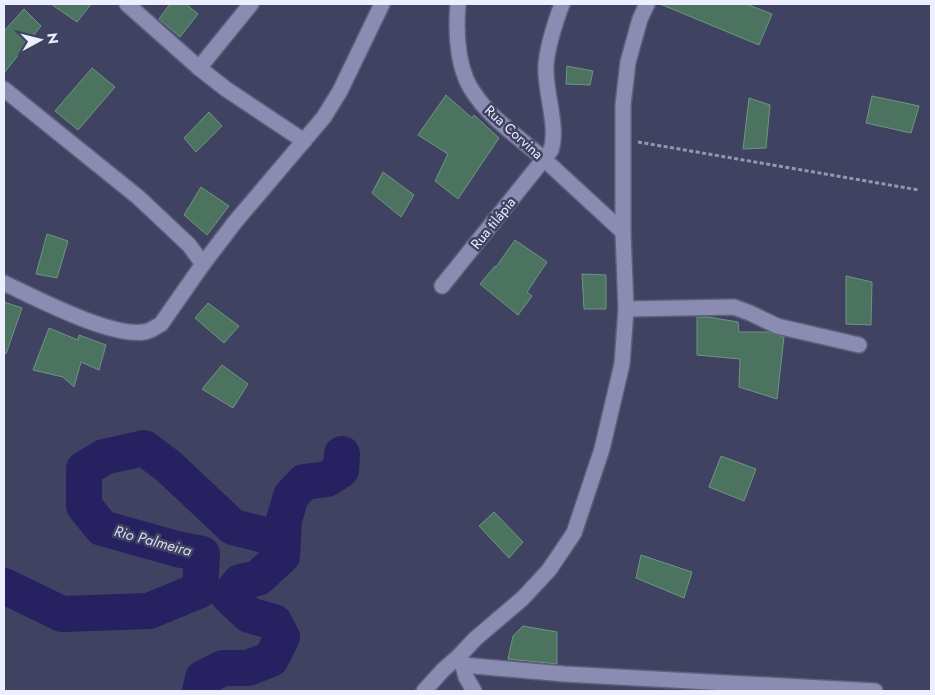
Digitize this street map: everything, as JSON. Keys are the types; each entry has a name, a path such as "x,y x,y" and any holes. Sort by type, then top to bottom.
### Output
{"street":[{"path":"127,4 199,68 248,104 304,141"},
{"path":"199,68 251,4"},
{"path":"4,282 77,316 110,327 142,332 151,330 161,324 203,264 267,183 324,117 340,91 382,4"},
{"name":"Rua Corvina","path":"458,4 459,53 466,78 475,95 489,111 623,232"},
{"name":"Rua tilápia","path":"442,286 551,150 554,133 547,92 546,65 552,33 562,4"},
{"path":"424,691 443,670 461,660 475,639 523,598 549,570 574,533 602,449 622,364 626,309 623,232 623,105 628,62 640,18 647,4"},
{"path":"4,89 138,197 189,245 203,264"},
{"path":"626,309 734,306 777,326 859,345"},
{"path":"461,660 466,677 474,691"},
{"path":"461,660 574,675 875,691"}],"path":[{"path":"623,139 919,190"}],"building":[{"path":"51,4 91,4 77,22"},
{"path":"170,4 186,4 198,14 180,37 159,19"},
{"path":"660,4 746,4 772,14 759,45"},
{"path":"24,9 41,26 4,73 4,31"},
{"path":"567,66 593,71 590,85 566,84"},
{"path":"92,68 115,87 78,130 55,111"},
{"path":"446,95 472,118 474,115 499,138 458,199 435,181 448,154 418,135"},
{"path":"872,96 919,106 911,133 866,123"},
{"path":"749,98 770,105 766,148 743,149"},
{"path":"209,112 222,126 196,152 184,138"},
{"path":"383,172 414,195 401,217 372,193"},
{"path":"201,187 229,206 207,235 184,215"},
{"path":"47,234 68,241 57,278 36,274"},
{"path":"515,240 547,262 527,292 532,296 518,315 480,284 496,267"},
{"path":"582,274 606,275 606,309 584,309"},
{"path":"846,276 872,282 871,325 846,324"},
{"path":"4,302 22,308 6,354 4,353"},
{"path":"208,303 239,326 224,343 195,318"},
{"path":"697,317 738,322 739,332 768,332 784,337 777,399 739,387 740,359 697,355"},
{"path":"49,328 78,340 79,335 106,345 99,370 81,362 74,387 63,377 33,370"},
{"path":"222,365 248,384 233,408 202,389"},
{"path":"721,456 756,469 744,501 709,487"},
{"path":"494,512 523,542 509,558 479,526"},
{"path":"641,555 692,572 684,598 636,578"},
{"path":"523,626 557,632 557,664 508,659 513,636"}],"waterway":[{"name":"Rio Palmeira","path":"4,586 62,614 149,611 200,590 202,554 102,528 84,506 84,469 104,457 144,448 168,466 233,527 283,540"},
{"name":"Rio Palmeira","path":"200,691 203,678 223,668 248,668 271,659 282,637 274,622 249,615 229,596 240,582 258,578 282,556 284,520 291,496 304,482 327,479 341,470 342,454"}]}
